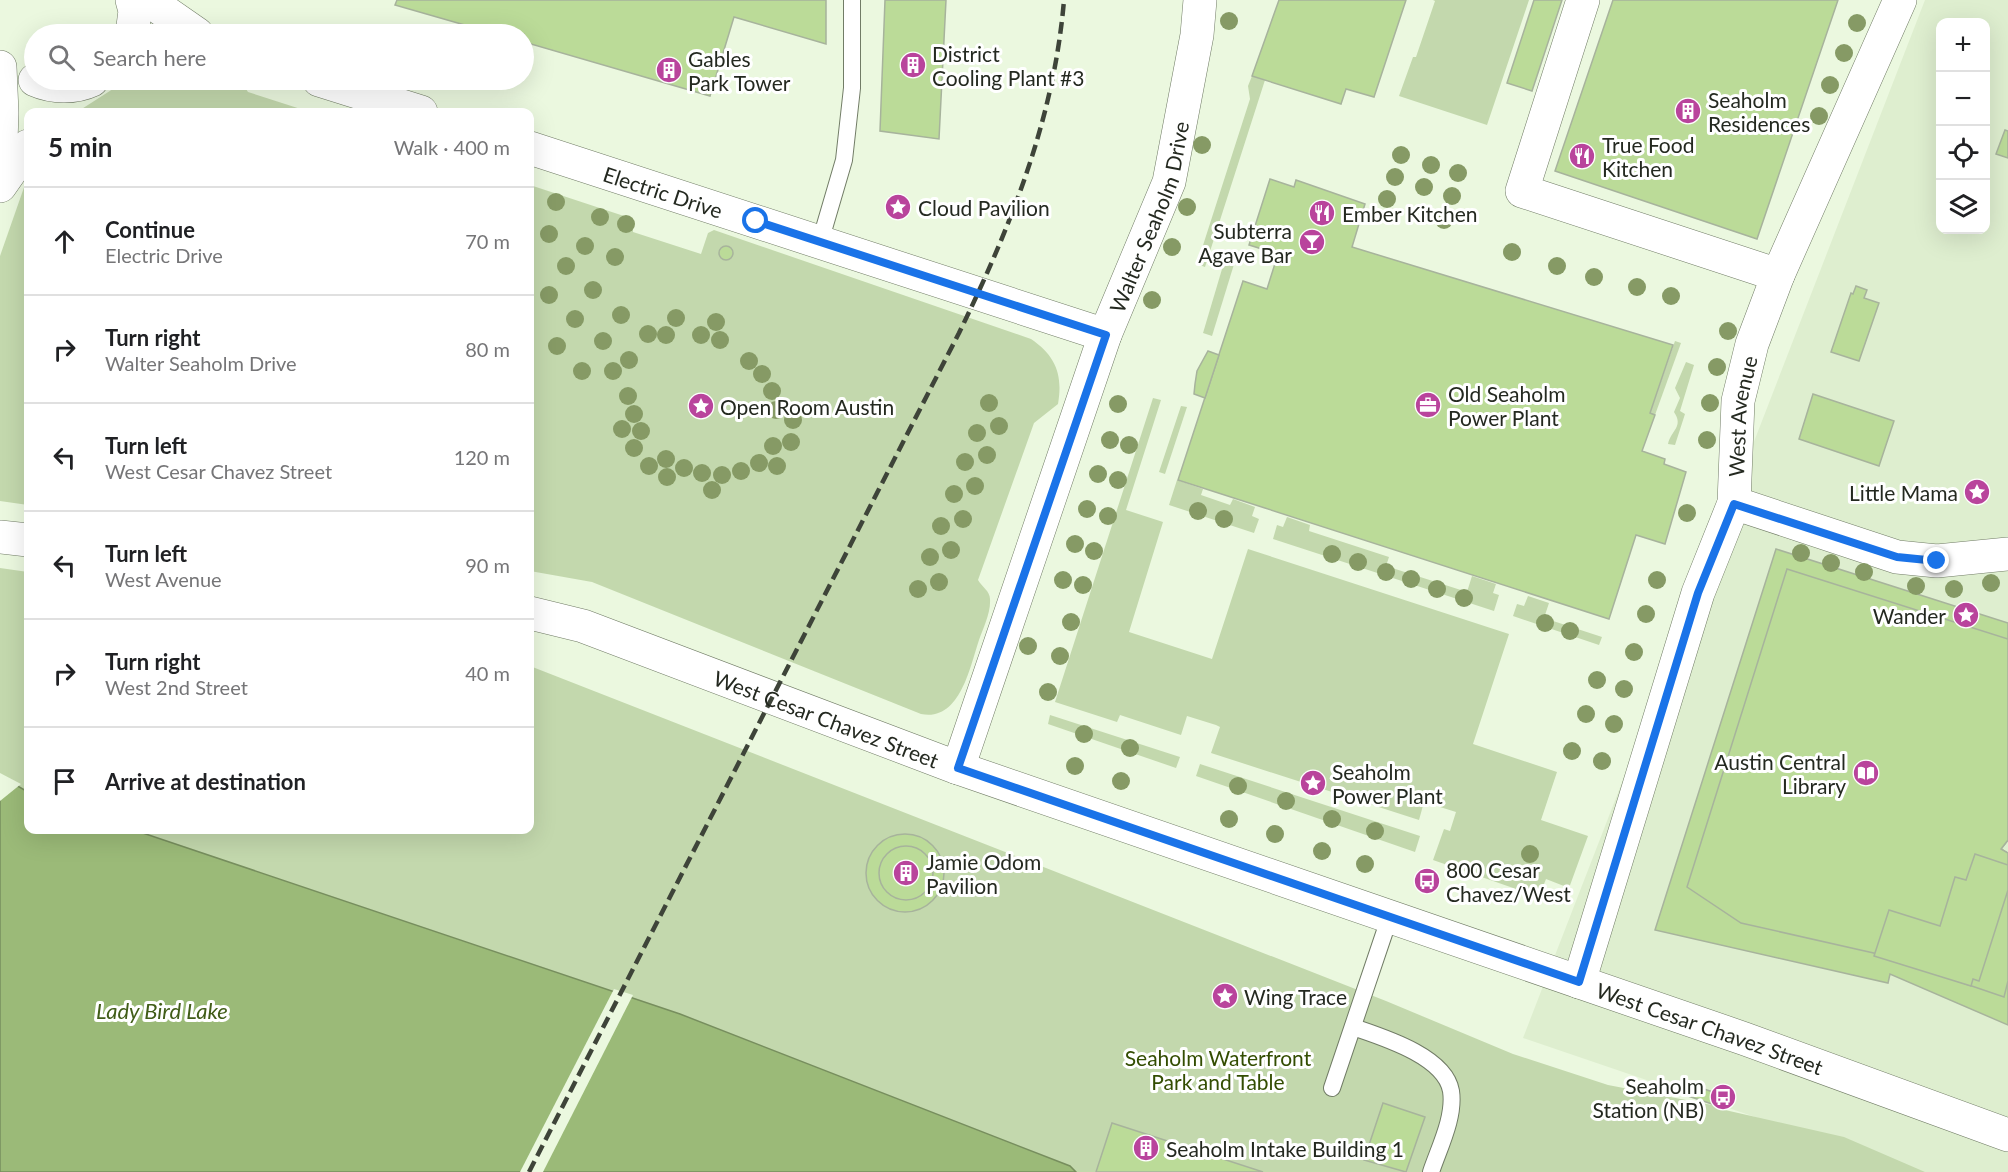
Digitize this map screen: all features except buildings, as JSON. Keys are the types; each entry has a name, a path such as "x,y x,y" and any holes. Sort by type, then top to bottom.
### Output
{"street":[{"path":"132,0 135,11 133,24"},
{"path":"148,0 183,24"},
{"name":"Walter Seaholm Drive","path":"958,768 1106,335 1169,182 1197,35 1200,0"},
{"path":"1583,0 1522,191 1778,275"},
{"name":"West Avenue","path":"1579,982 1698,593 1734,504 1738,401 1744,367 1778,275 1900,0"},
{"path":"0,45 9,60 24,74"},
{"path":"0,67 2,113 0,170"},
{"path":"59,108 79,90"},
{"path":"351,90 408,108"},
{"name":"Electric Drive","path":"534,149 1106,335"},
{"path":"0,186 24,152"},
{"path":"1734,504 1897,557 1937,561 2008,554"},
{"path":"0,537 24,540"},
{"name":"West Cesar Chavez Street","path":"534,614 583,626 958,768 1579,982 2008,1135"}],"lane":[{"path":"820,242 844,160 852,88 852,0"},
{"path":"1332,1088 1390,916"},
{"path":"1353,1027 1410,1047 1441,1074 1451,1090 1446,1127 1431,1172"}],"shaded area":[{"path":"1925,0 2008,0 2008,1172 1917,1172 1523,1038"}],"green space":[{"path":"1433,0 1529,0 1487,125 1399,96 1413,57 1416,57 1435,1"},
{"path":"1252,76 1265,80 1205,267 1197,264 1250,99 1248,86"},
{"path":"111,90 247,90 298,108 83,108"},
{"path":"534,186 633,219 633,232 701,254 708,233 714,230 1031,339 1040,345 1056,367 1059,384 1058,404 1034,423 978,580 990,596 988,615 967,677 954,701 945,710 934,714 921,714 592,582 534,572"},
{"path":"24,187 24,504 0,501 0,256"},
{"path":"1225,259 1235,261 1212,336 1203,333"},
{"path":"1675,341 1681,343 1655,415 1650,413"},
{"path":"1686,362 1694,365 1680,411 1685,414 1675,445 1668,444 1678,421 1674,412 1680,398 1675,388"},
{"path":"1153,398 1161,400 1126,510 1163,522 1129,632 1212,659 1248,549 1509,634 1473,744 1557,772 1541,820 1588,836 1569,888 1546,879 1539,897 1433,860 1444,829 1450,831 1456,812 1424,802 1419,820 1211,753 1220,727 1216,725 1187,716 1181,735 1120,715 1117,722 1055,702"},
{"path":"1181,406 1187,407 1165,474 1159,472"},
{"path":"1177,480 1203,489 1201,495 1230,505 1233,499 1255,507 1252,516 1259,519 1254,533 1169,505"},
{"path":"1287,517 1310,525 1309,531 1389,557 1386,566 1467,592 1472,576 1496,584 1493,593 1499,595 1494,611 1273,539 1277,525 1283,527"},
{"path":"0,568 24,571 24,790 0,776"},
{"path":"1528,596 1549,603 1544,618 1602,637 1599,645 1513,616 1517,604 1524,606"},
{"name":"Seaholm Waterfront Park and Table","path":"534,668 1386,1001 1513,1054 1608,1085 1712,1105 1844,1137 1925,1172 1076,1172 1070,1166 680,1014 146,834 534,834"},
{"path":"1050,715 1180,757 1176,768 1048,724"},
{"path":"1200,764 1420,836 1415,852 1196,776"}],"water":[{"name":"Lady Bird Lake","path":"0,776 24,790 24,834 146,834 680,1014 1070,1166 1076,1172 0,1172"}],"pier":[{"path":"0,773 21,784 0,801"},
{"path":"614,989 633,995 543,1172 520,1172"}],"railway":[{"path":"529,1172 978,293 1012,212 1040,129 1051,87 1064,0"}],"place":[{"name":"District Cooling Plant #3","path":"913,65"},
{"name":"Gables Park Tower","path":"669,70"},
{"name":"Seaholm Residences","path":"1688,111"},
{"name":"True Food Kitchen","path":"1582,156"},
{"name":"Cloud Pavilion","path":"898,207"},
{"name":"Ember Kitchen","path":"1322,213"},
{"name":"Subterra Agave Bar","path":"1312,242"},
{"name":"Old Seaholm Power Plant","path":"1428,405"},
{"name":"Open Room Austin","path":"701,406"},
{"name":"Little Mama","path":"1977,492"},
{"name":"Wander","path":"1966,615"},
{"name":"Austin Central Library","path":"1866,773"},
{"name":"Seaholm Power Plant","path":"1313,783"},
{"name":"Jamie Odom Pavilion","path":"906,873"},
{"name":"800 Cesar Chavez/West","path":"1427,881"},
{"name":"Wing Trace","path":"1225,996"},
{"name":"Seaholm Station (NB)","path":"1723,1097"},
{"name":"Seaholm Intake Building 1","path":"1146,1148"}],"route":[{"path":"756,221 1106,335 958,768 1579,982 1698,593 1734,504 1897,557 1937,561"}]}
